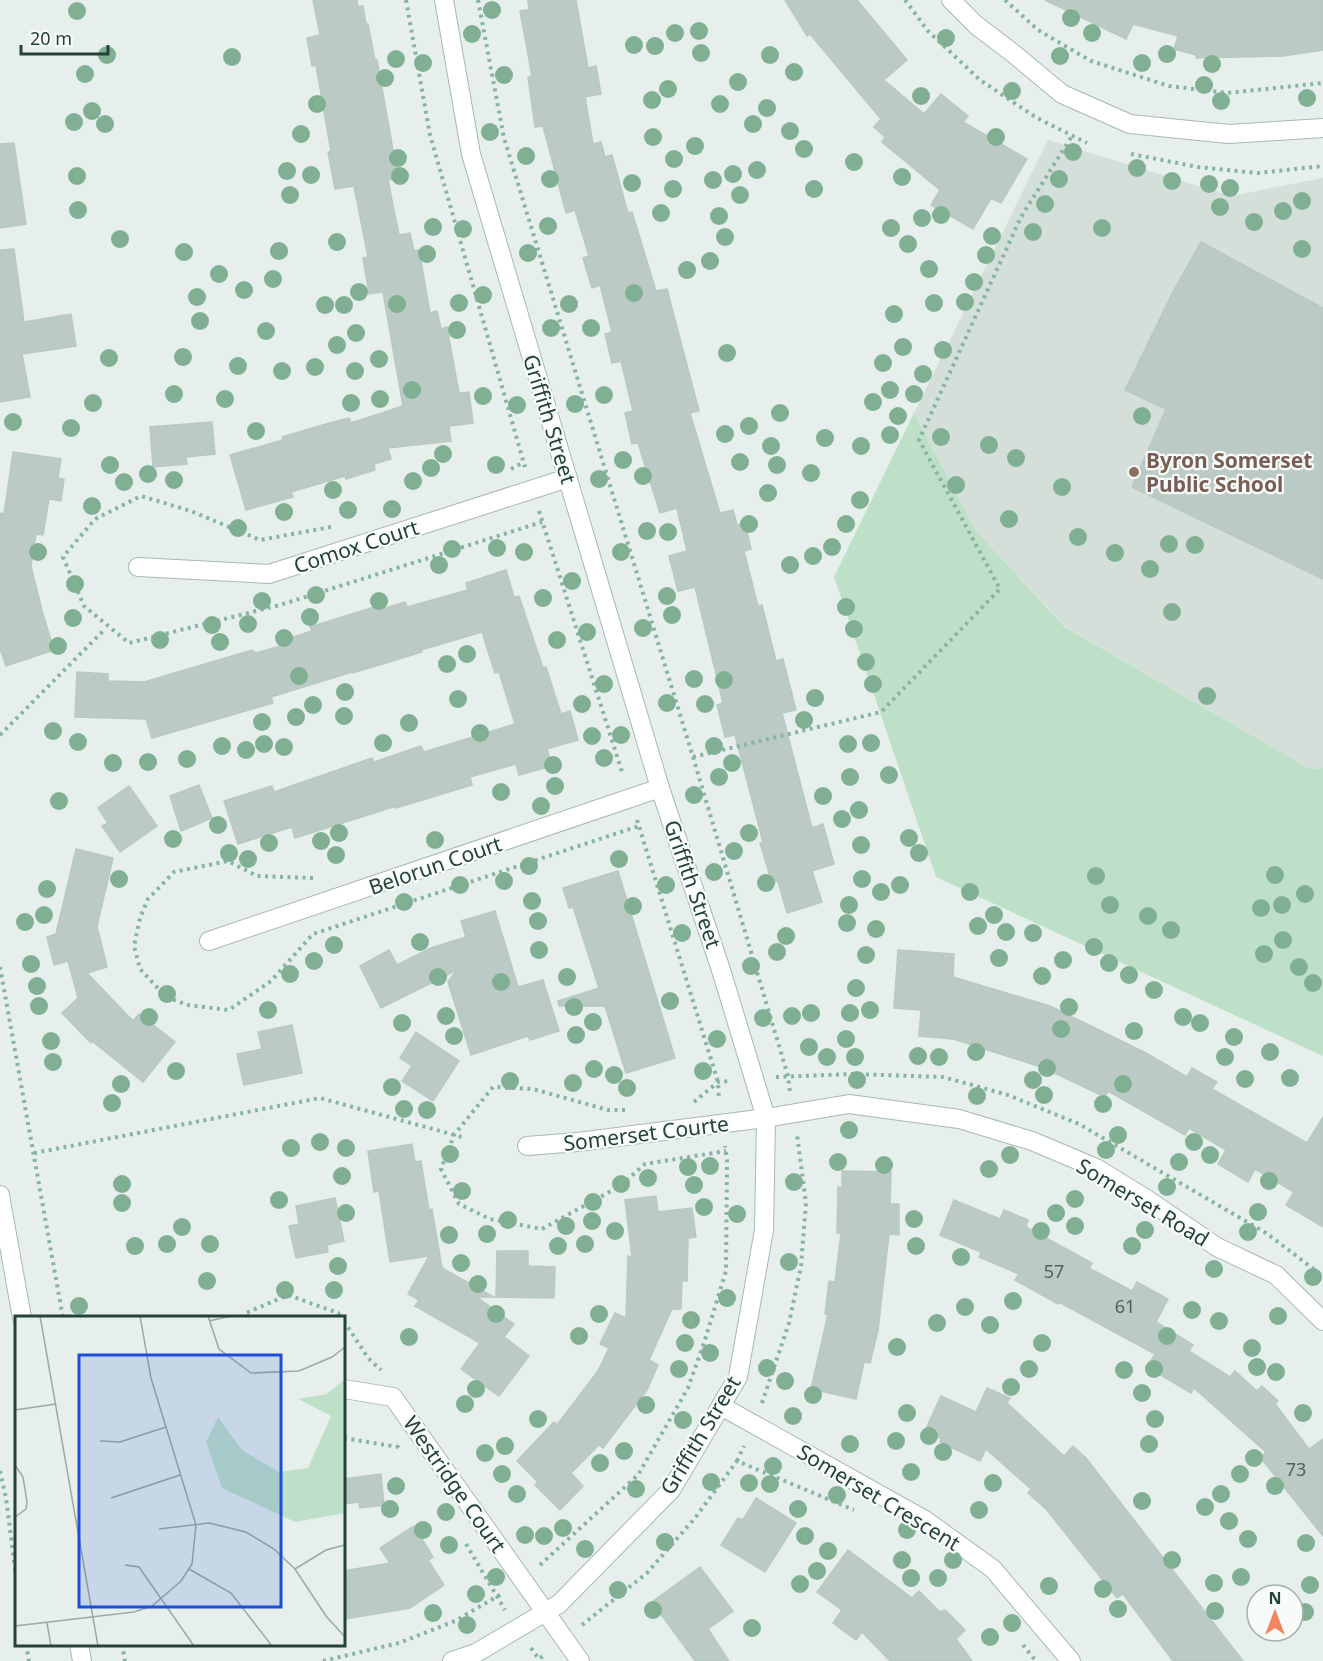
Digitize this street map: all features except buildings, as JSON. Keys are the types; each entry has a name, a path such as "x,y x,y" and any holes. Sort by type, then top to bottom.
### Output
{"street":[{"name":"Griffith Street","path":"444,0 471,154 660,788 721,970 766,1118 764,1230 738,1377 671,1490 559,1604 476,1653 452,1661"},
{"path":"951,0 976,25 1062,94 1130,124 1229,134 1323,128"},
{"name":"Comox Court","path":"138,567 269,574 568,478"},
{"name":"Belorun Court","path":"209,941 660,788"},
{"name":"Somerset Road","path":"766,1118 849,1104 959,1119 1032,1141 1096,1168 1217,1247 1276,1275 1323,1321"},
{"name":"Somerset Courte","path":"527,1146 578,1142 766,1118"},
{"path":"0,1195 22,1316"},
{"name":"Westridge Court","path":"345,1389 393,1397 580,1661"},
{"name":"Somerset Crescent","path":"721,1406 925,1520 993,1569 1071,1661"},
{"path":"79,1646 82,1661"}],"path":[{"path":"463,1540 496,1597 539,1660 647,1573 695,1518 737,1461 754,1424 789,1323 801,1266 806,1203 788,1076 504,138 478,0"},
{"path":"904,0 928,31 980,80 1036,118 1088,143"},
{"path":"1005,0 1038,30 1091,61 1169,86 1227,93 1323,83"},
{"path":"693,757 881,712 1000,589 920,440 1021,217 1072,136"},
{"path":"1131,154 1198,167 1258,173 1323,166"},
{"path":"0,735 105,629"},
{"path":"0,967 63,1316"},
{"path":"34,1153 320,1098 462,1137"},
{"path":"243,1316 288,1295 338,1313 340,1316"},
{"path":"345,1438 398,1448 405,1457"},
{"path":"737,1461 859,1512"},
{"path":"0,1471 6,1498 15,1568"},
{"path":"323,1661 399,1643 455,1621 496,1597"},
{"path":"1023,1644 1036,1661"},
{"path":"26,1646 29,1661"},
{"path":"122,1646 125,1661"}],"shaded area":[{"name":"Byron Somerset Public School","path":"1048,140 1231,196 1323,178 1323,768 1310,769 1066,627 976,531 914,413"}],"green space":[{"path":"914,413 976,531 1065,627 1310,769 1323,768 1323,1056 936,877 834,577"}],"place":[{"name":"Byron Somerset Public School","path":"1134,472"}]}
